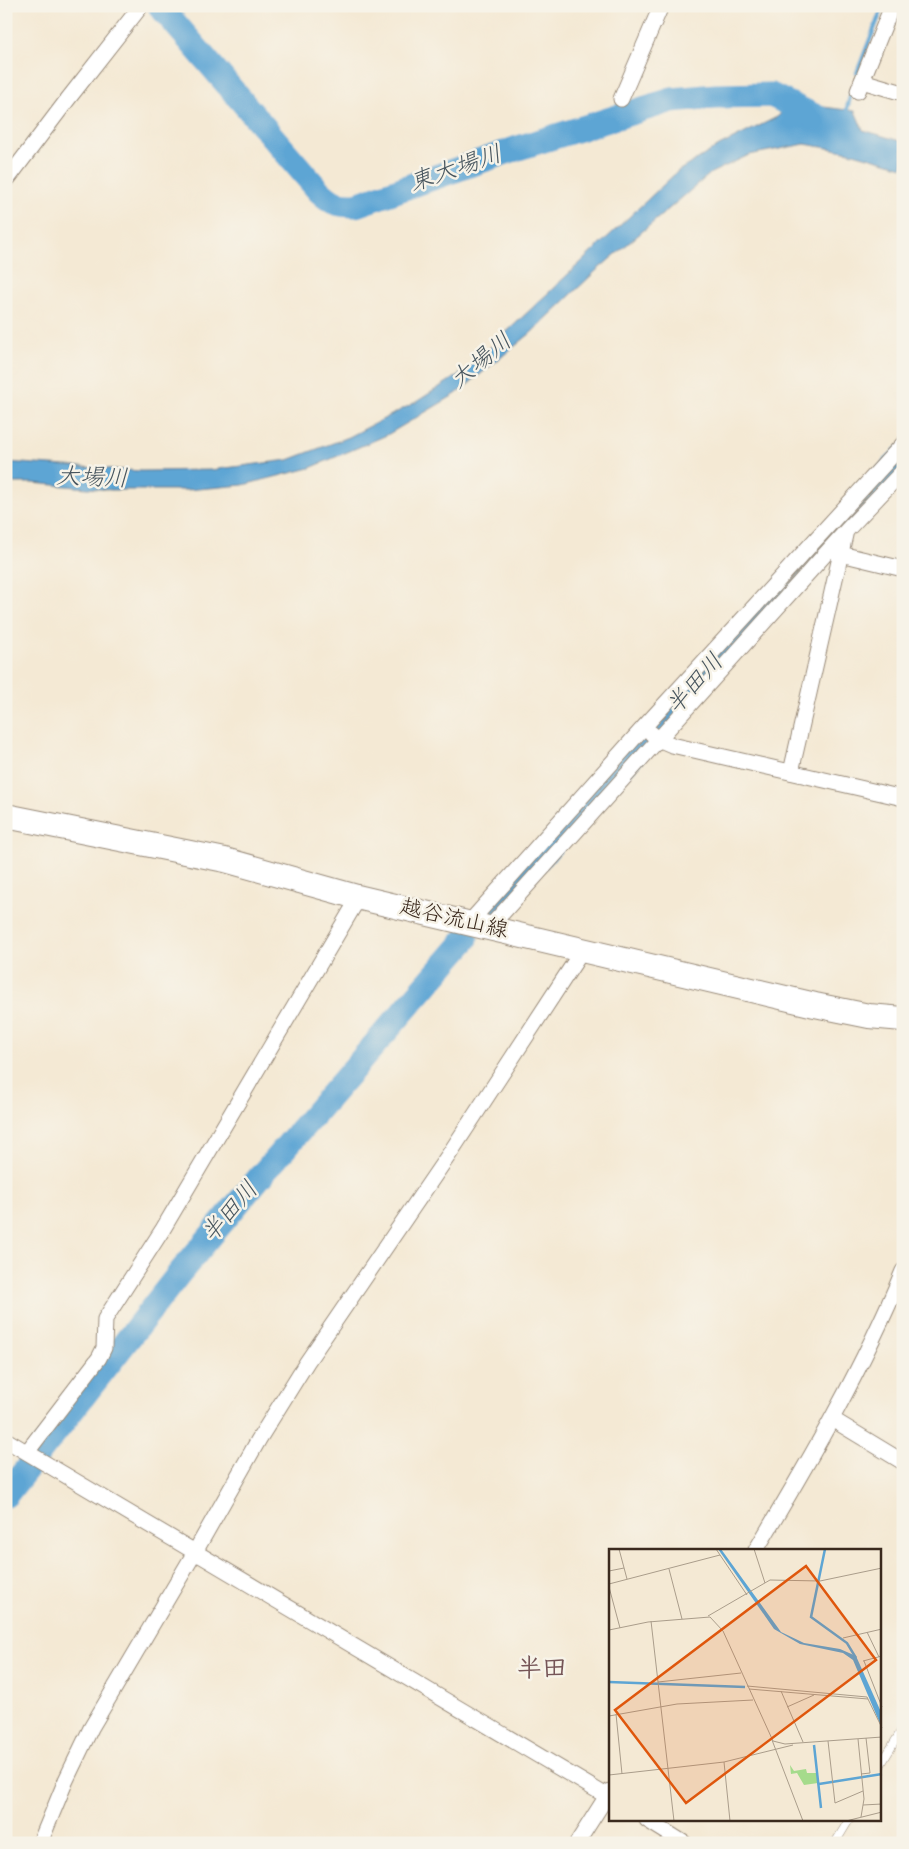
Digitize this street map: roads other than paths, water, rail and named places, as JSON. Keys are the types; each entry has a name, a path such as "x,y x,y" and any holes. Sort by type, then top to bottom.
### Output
{"main road":[{"name":"越谷流山線","path":"6,816 224,860 357,897 815,1005 885,1019 903,1019"}],"street":[{"path":"6,181 141,6"},
{"path":"621,99 661,6"},
{"path":"892,6 860,86 903,93"},
{"path":"790,772 826,549 903,444"},
{"path":"478,926 651,733 903,471"},
{"path":"826,549 903,569"},
{"path":"651,733 672,745 903,798"},
{"path":"33,1455 99,1358 104,1348 105,1319 168,1220 355,904 357,897"},
{"path":"40,1843 66,1780 91,1728 195,1552 258,1439 307,1362 450,1153 582,950"},
{"path":"757,1549 832,1419 890,1302 903,1271"},
{"path":"832,1419 903,1462"},
{"path":"6,1440 609,1795 577,1843"},
{"path":"650,1822 684,1843"}],"lane":[{"path":"882,1763 903,1728"},
{"path":"835,1843 847,1822"}],"water":[{"name":"大場川","path":"792,103 855,111 863,130 903,142 903,167 850,152 805,144 749,155 711,173 596,271 531,333 456,394 387,435 310,468 243,485 187,490 110,490 32,483 6,483 6,462 141,471 210,470 288,460 349,437 416,402 466,370 678,171 719,146 777,117"}],"waterway":[{"name":"東大場川","path":"160,6 319,191 328,199 340,204 356,205 515,149 672,100 716,96 771,95 821,119"},
{"path":"857,73 883,6"},
{"path":"845,116 852,90"},
{"name":"半田川","path":"489,913 903,457"},
{"name":"半田川","path":"6,1495 178,1275 259,1178 466,939"}],"district":[{"name":"半田","path":"542,1670"}]}
